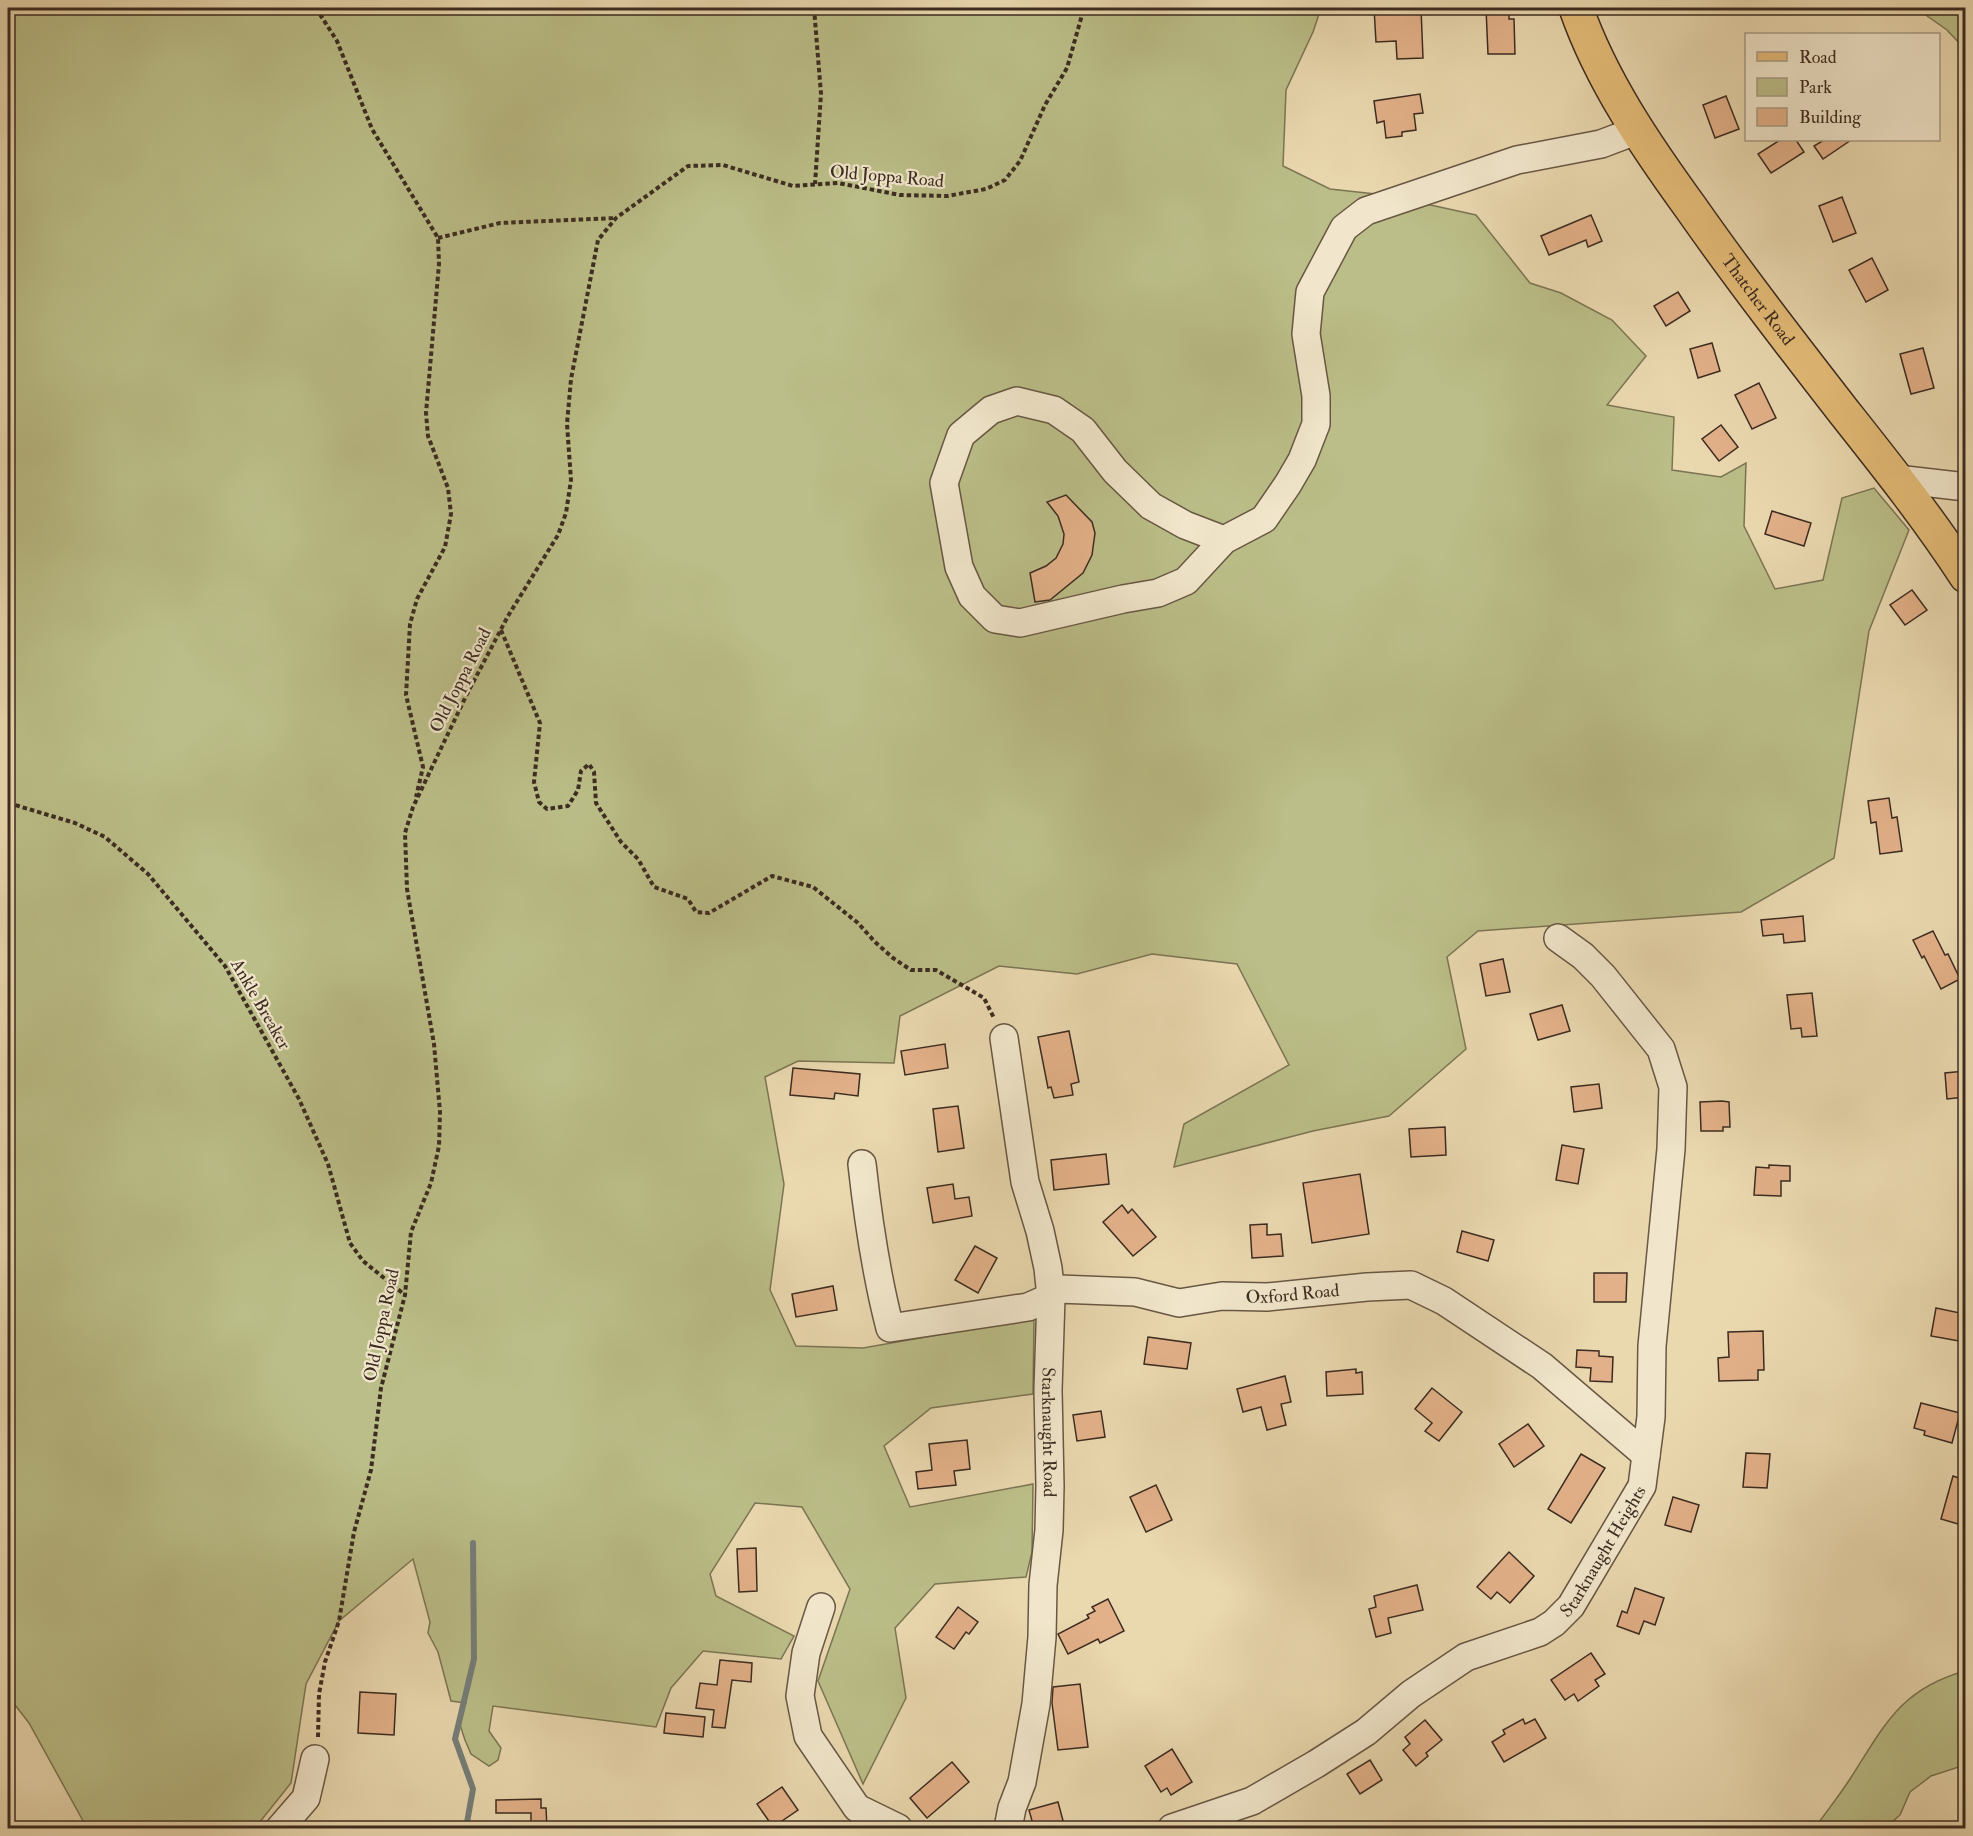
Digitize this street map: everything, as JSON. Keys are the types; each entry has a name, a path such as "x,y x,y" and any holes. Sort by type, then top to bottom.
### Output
{"main road":[{"name":"Thatcher Road","path":"1576,8 1613,88 1658,163 1720,250 1897,479 1965,576"}],"street":[{"path":"1224,540 1185,525 1151,506 1115,471 1083,430 1054,410 1017,401 991,410 961,435 944,483 958,567 972,596 995,619 1020,623 1158,593 1186,581 1224,540 1263,519 1293,476 1316,424 1316,396 1306,334 1310,292 1344,228 1366,211 1517,160 1601,144 1638,130"},
{"path":"1897,479 1965,487"},
{"name":"Starknaught Heights","path":"1172,1828 1252,1801 1366,1732 1411,1694 1466,1657 1540,1632 1554,1623 1570,1606 1642,1486 1651,1417 1652,1346 1671,1149 1673,1088 1661,1049 1603,976 1583,956 1558,938"},
{"name":"Starknaught Road","path":"1004,1038 1025,1182 1040,1231 1048,1268 1051,1297 1048,1390 1049,1530 1043,1585 1042,1637 1036,1704 1022,1782 1012,1808 1008,1828"},
{"name":"Oxford Road","path":"862,1164 878,1283 890,1328 1028,1307 1051,1297 1059,1289 1135,1292 1179,1303 1222,1296 1267,1297 1411,1285 1444,1301 1542,1365 1646,1455"},
{"path":"821,1607 806,1653 800,1696 808,1736 858,1808 898,1828"},
{"path":"280,1828 306,1798 315,1759"}],"path":[{"path":"316,8 337,41 372,129 438,238 439,264 426,413 428,436 448,488 451,514 445,548 417,599 410,624 406,695 423,767 413,807"},
{"path":"814,8 821,94 815,184"},
{"name":"Old Joppa Road","path":"315,1759 319,1694 325,1662 339,1621 354,1532 370,1470 381,1388 405,1295 411,1232 431,1183 439,1146 440,1112 434,1044 407,889 405,833 413,807 501,630 558,535 566,513 571,480 567,424 571,379 598,240 616,218 688,166 723,165 793,186 838,183 900,195 947,196 986,189 1005,180 1020,161 1045,105 1067,68 1084,8"},
{"path":"438,238 500,223 616,218"},
{"path":"501,630 540,723 534,782 539,802 547,809 568,806 578,790 581,771 589,764 594,772 593,785 596,804 621,842 638,859 654,887 688,899 696,912 709,913 772,876 813,887 858,923 893,958 911,970 936,970 984,998 1004,1038"},
{"name":"Ankle Breaker","path":"8,805 15,805 75,823 105,837 148,874 225,966 299,1099 328,1164 350,1243 363,1261 405,1295"}],"green space":[{"path":"8,8 1321,8 1313,32 1286,90 1283,166 1330,189 1385,195 1476,215 1530,283 1561,293 1612,320 1646,356 1607,405 1674,417 1672,470 1721,477 1746,463 1744,526 1775,589 1823,580 1842,498 1874,488 1909,530 1869,631 1834,858 1741,912 1478,931 1447,957 1466,1049 1389,1116 1313,1131 1174,1167 1184,1124 1289,1065 1237,964 1152,954 1077,974 999,966 900,1016 894,1063 798,1061 765,1077 784,1184 770,1290 796,1346 863,1348 1034,1318 1033,1394 931,1408 884,1446 910,1507 1033,1484 1032,1552 1026,1577 935,1584 895,1628 906,1698 863,1784 818,1681 850,1589 802,1507 755,1503 710,1574 716,1596 794,1636 781,1659 703,1651 671,1688 656,1727 493,1706 489,1731 501,1748 498,1760 489,1766 471,1754 459,1722 466,1703 451,1701 438,1652 428,1633 430,1622 413,1559 339,1621 306,1684 291,1783 255,1828 87,1828 29,1723 8,1696"},
{"path":"1916,8 1965,8 1965,49 1947,30"},
{"path":"1965,1671 1965,1765 1931,1776 1910,1792 1900,1815 1885,1828 1815,1828 1884,1726 1896,1712 1924,1688"}],"building":[{"path":"1374,8 1421,8 1423,58 1397,59 1396,41 1376,42"},
{"path":"1486,8 1509,8 1509,19 1514,19 1515,54 1488,54"},
{"path":"1420,94 1423,113 1414,114 1416,130 1402,132 1402,136 1386,138 1384,121 1377,123 1374,101"},
{"path":"1726,96 1739,129 1715,138 1703,105"},
{"path":"1778,141 1797,141 1804,152 1771,173 1758,154"},
{"path":"1822,141 1850,141 1823,159 1814,146"},
{"path":"1842,197 1856,233 1833,242 1819,206"},
{"path":"1591,215 1602,241 1588,247 1586,240 1549,255 1541,236"},
{"path":"1872,258 1888,290 1866,302 1849,270"},
{"path":"1678,292 1690,311 1666,326 1654,306"},
{"path":"1712,343 1720,371 1698,378 1690,349"},
{"path":"1923,348 1934,388 1911,394 1900,354"},
{"path":"1759,383 1776,418 1752,429 1735,395"},
{"path":"1721,425 1738,447 1719,461 1702,439"},
{"path":"1066,495 1092,522 1095,533 1092,555 1083,573 1050,600 1035,602 1030,573 1046,566 1056,558 1063,544 1064,534 1058,516 1047,502"},
{"path":"1772,511 1811,523 1804,546 1765,534"},
{"path":"1912,590 1927,610 1905,625 1890,605"},
{"path":"1889,798 1892,818 1897,817 1902,851 1880,854 1876,822 1871,823 1868,801"},
{"path":"1803,916 1805,941 1784,943 1783,934 1763,936 1761,920"},
{"path":"1933,931 1960,979 1941,989 1913,940"},
{"path":"1503,959 1510,992 1486,996 1480,964"},
{"path":"1812,993 1817,1036 1802,1037 1801,1028 1791,1029 1787,995"},
{"path":"1562,1005 1570,1031 1538,1040 1530,1014"},
{"path":"1069,1031 1079,1082 1071,1084 1073,1095 1054,1098 1051,1087 1048,1088 1038,1037"},
{"path":"945,1044 948,1068 905,1075 901,1051"},
{"path":"793,1068 860,1074 858,1096 835,1093 834,1099 790,1095"},
{"path":"1965,1071 1965,1097 1947,1099 1945,1073"},
{"path":"1599,1084 1602,1108 1574,1112 1571,1087"},
{"path":"1700,1102 1729,1102 1730,1127 1723,1127 1723,1131 1701,1131"},
{"path":"958,1106 964,1148 938,1152 933,1109"},
{"path":"1445,1127 1446,1155 1411,1157 1409,1129"},
{"path":"1562,1145 1584,1149 1578,1184 1556,1180"},
{"path":"1106,1154 1109,1184 1054,1190 1051,1160"},
{"path":"1769,1165 1790,1166 1790,1181 1781,1181 1781,1196 1754,1195 1756,1167 1769,1168"},
{"path":"1360,1174 1369,1234 1312,1243 1303,1183"},
{"path":"953,1184 955,1199 969,1197 972,1216 933,1223 927,1188"},
{"path":"1122,1205 1128,1213 1132,1209 1156,1237 1133,1256 1103,1222"},
{"path":"1267,1224 1267,1235 1281,1234 1283,1256 1252,1258 1250,1225"},
{"path":"1462,1231 1494,1240 1488,1261 1457,1252"},
{"path":"975,1246 997,1258 978,1293 955,1280"},
{"path":"1594,1273 1627,1273 1626,1302 1594,1302"},
{"path":"833,1286 837,1310 796,1317 792,1294"},
{"path":"1936,1308 1965,1314 1965,1342 1931,1336"},
{"path":"1763,1331 1764,1370 1758,1370 1758,1380 1719,1381 1718,1358 1729,1357 1728,1332"},
{"path":"1148,1337 1191,1343 1187,1369 1144,1364"},
{"path":"1577,1350 1599,1351 1599,1356 1613,1357 1612,1382 1590,1381 1591,1368 1576,1367"},
{"path":"1356,1369 1356,1373 1362,1372 1363,1394 1327,1396 1326,1372"},
{"path":"1285,1376 1291,1402 1281,1404 1286,1425 1267,1430 1261,1407 1243,1412 1237,1389"},
{"path":"1432,1388 1462,1412 1439,1441 1425,1431 1432,1423 1415,1409"},
{"path":"1921,1403 1960,1413 1952,1443 1924,1435 1925,1431 1914,1428"},
{"path":"1101,1411 1105,1437 1077,1441 1073,1415"},
{"path":"1528,1424 1544,1446 1514,1467 1499,1444"},
{"path":"967,1440 970,1469 954,1471 956,1485 918,1489 916,1472 932,1470 929,1444"},
{"path":"1746,1453 1770,1454 1767,1488 1743,1487"},
{"path":"1581,1454 1605,1468 1571,1523 1548,1509"},
{"path":"1953,1476 1965,1480 1965,1526 1941,1519"},
{"path":"1156,1485 1172,1520 1146,1532 1130,1497"},
{"path":"1673,1497 1699,1505 1691,1532 1665,1525"},
{"path":"756,1548 757,1591 739,1592 737,1549"},
{"path":"1509,1552 1534,1576 1510,1603 1497,1592 1491,1599 1477,1587"},
{"path":"1417,1585 1423,1610 1388,1618 1391,1633 1376,1637 1369,1609 1376,1607 1374,1596"},
{"path":"1635,1588 1664,1598 1655,1625 1644,1621 1639,1634 1617,1626 1622,1611 1627,1613"},
{"path":"1108,1599 1124,1631 1100,1643 1098,1639 1068,1654 1058,1634 1089,1618 1087,1615 1095,1611 1092,1607"},
{"path":"958,1607 978,1622 969,1634 966,1632 954,1649 936,1637"},
{"path":"1591,1653 1605,1674 1595,1680 1599,1686 1578,1701 1574,1694 1565,1700 1551,1680"},
{"path":"720,1660 752,1663 751,1682 732,1680 725,1728 712,1727 714,1710 696,1708 700,1683 717,1685"},
{"path":"1080,1684 1088,1747 1058,1750 1052,1703 1053,1687"},
{"path":"360,1692 396,1694 394,1735 358,1733"},
{"path":"666,1713 705,1717 703,1737 664,1733"},
{"path":"1523,1719 1525,1724 1535,1719 1546,1738 1504,1762 1492,1742 1505,1734 1503,1730"},
{"path":"1425,1720 1442,1740 1426,1753 1428,1756 1416,1766 1403,1750 1410,1744 1405,1737"},
{"path":"1172,1749 1192,1782 1171,1795 1167,1788 1161,1792 1145,1766"},
{"path":"1370,1760 1382,1780 1360,1794 1347,1774"},
{"path":"952,1762 969,1782 927,1818 910,1798"},
{"path":"782,1787 798,1810 773,1827 757,1804"},
{"path":"541,1799 541,1808 546,1808 547,1828 531,1828 531,1813 496,1813 496,1800"},
{"path":"1058,1802 1065,1828 1034,1828 1029,1810"}],"waterway":[{"path":"466,1828 473,1789 455,1739 474,1659 473,1543"}]}
